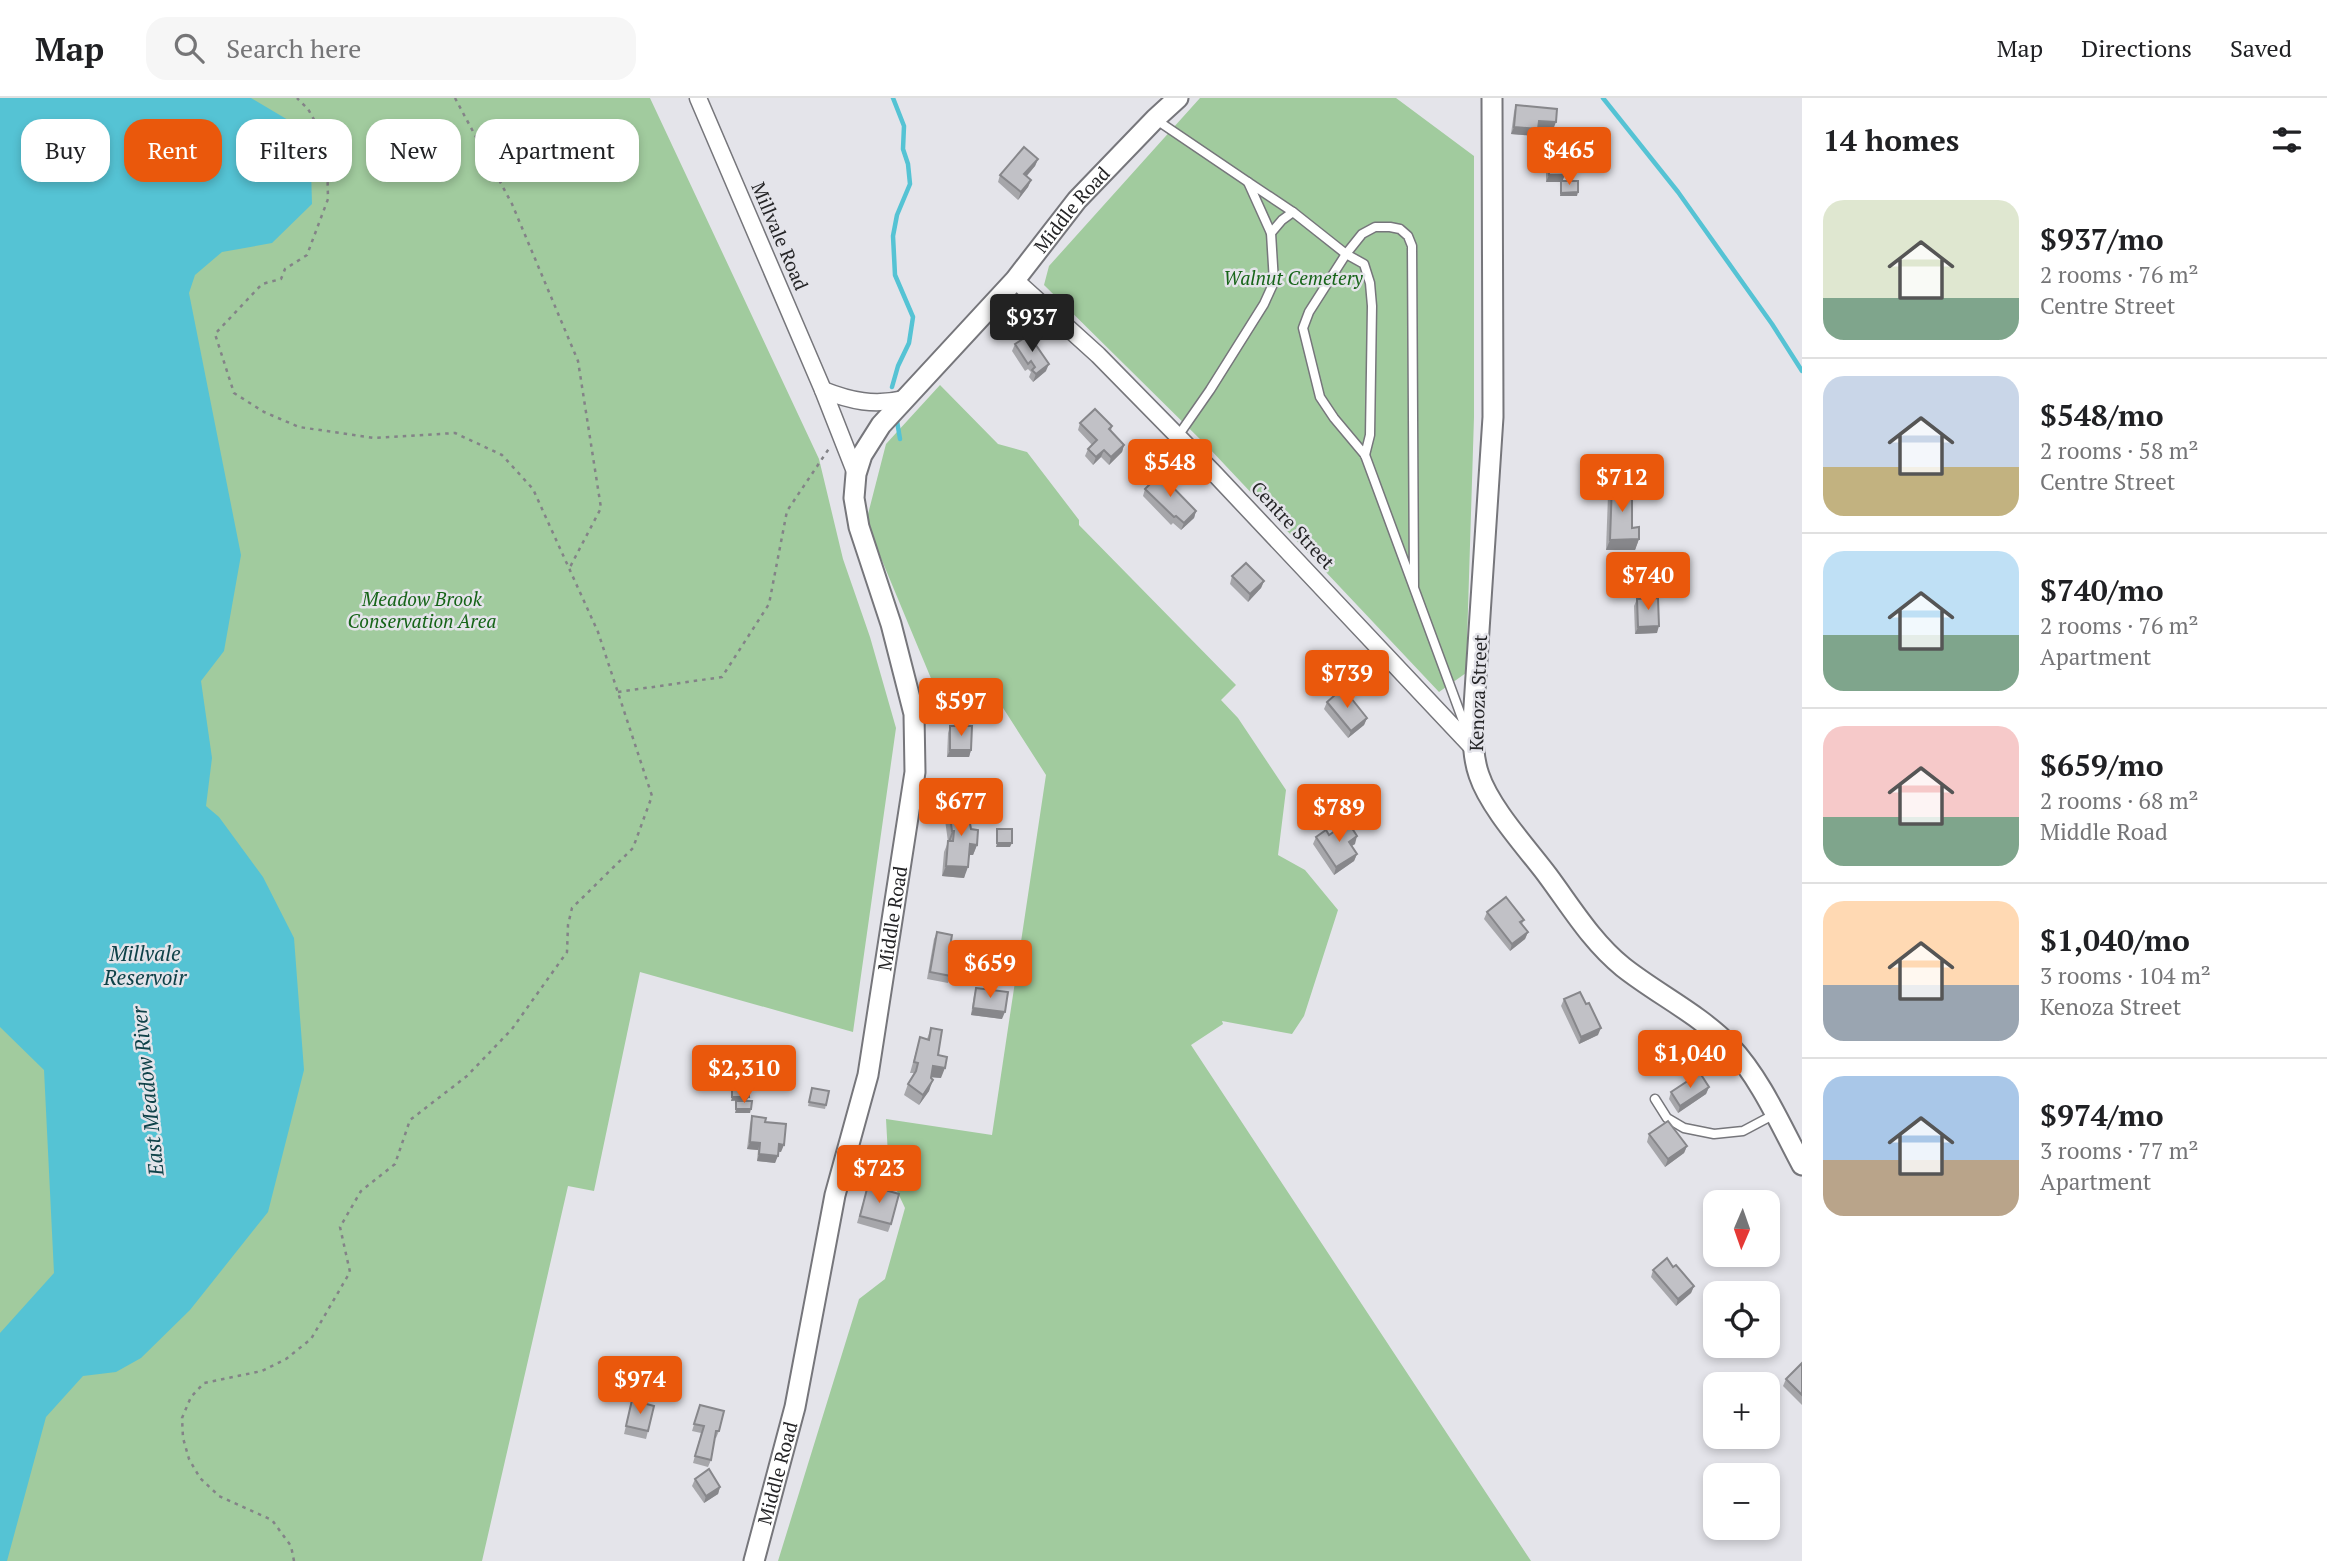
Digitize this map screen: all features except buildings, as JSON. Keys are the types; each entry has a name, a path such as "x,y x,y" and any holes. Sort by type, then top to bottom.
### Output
{"street":[{"name":"Millvale Road","path":"698,98 823,390 856,474"},
{"name":"Middle Road","path":"754,1561 795,1407 835,1195 867,1075 915,772 914,714 891,624 859,527 854,498 856,474 870,439 904,399 1015,280 1077,200 1178,98"},
{"name":"Kenoza Street","path":"1492,98 1493,417 1473,722 1473,748 1479,777 1487,793 1595,939 1623,967 1703,1023 1730,1046 1775,1114 1802,1165"},
{"name":"Centre Street","path":"1015,280 1098,355 1178,436 1473,748"},
{"path":"823,390 858,402 887,403 904,399"}],"lane":[{"path":"1155,119 1293,212 1346,254 1364,264 1370,283 1372,306 1370,435 1365,455"},
{"path":"1178,436 1264,304 1274,282 1271,233 1248,182"},
{"path":"1271,233 1293,212"},
{"path":"1414,587 1412,246 1408,236 1400,229 1375,227 1362,234 1346,254 1309,312 1303,328 1320,397 1365,455 1473,748"},
{"path":"1654,1099 1667,1118 1675,1123 1684,1128 1714,1134 1743,1131 1775,1114"}],"path":[{"path":"294,1561 291,1546 272,1520 219,1496 200,1478 189,1459 183,1438 182,1418 191,1397 204,1383 262,1371 286,1359 311,1339 350,1272 341,1227 360,1191 395,1164 410,1120 467,1076 512,1030 567,952 572,908 633,848 652,796 598,632 533,489 502,455 455,433 374,438 299,427 264,412 234,393 215,334 262,284 281,279 285,269 307,255 328,199 327,155 321,132 297,98"},
{"path":"455,98 512,204 578,362 601,508 569,569"},
{"path":"618,692 722,677 769,604 787,512 839,432"}],"green space":[{"name":"Meadow Brook Conservation Area","path":"0,98 650,98 819,459 843,559 870,637 896,728 853,1032 640,972 594,1191 568,1186 482,1561 0,1561"},
{"name":"Walnut Cemetery","path":"1200,98 1396,98 1474,156 1474,417 1466,673 1439,692 1208,447 1044,285 1049,266"},
{"path":"940,385 998,444 1027,452 1079,520 1079,525 1236,685 1221,700 1238,718 1286,790 1278,855 1305,870 1338,910 1304,1016 1292,1034 1222,1021 1223,1024 1191,1045 1531,1561 778,1561 859,1299 885,1279 905,1208 889,1174 886,1119 992,1135 1046,775 996,697 935,688 866,522 886,444"}],"water":[{"name":"Millvale Reservoir","path":"0,98 251,98 286,119 236,119 236,182 311,182 312,204 272,243 222,252 195,275 189,293 241,555 224,651 201,681 212,758 206,806 219,817 263,877 294,938 304,1070 268,1212 190,1310 141,1358 116,1372 83,1376 46,1417 7,1561 0,1561 0,1333 54,1273 44,1070 0,1027"}],"waterway":[{"path":"892,387 909,343 913,317 895,275 893,236 897,215 910,184 903,149 904,126 893,98"},
{"path":"1603,98 1678,192 1772,324 1802,371"},
{"path":"897,421 900,439"}],"water label":[{"name":"East Meadow River","path":"148,1091"}]}
